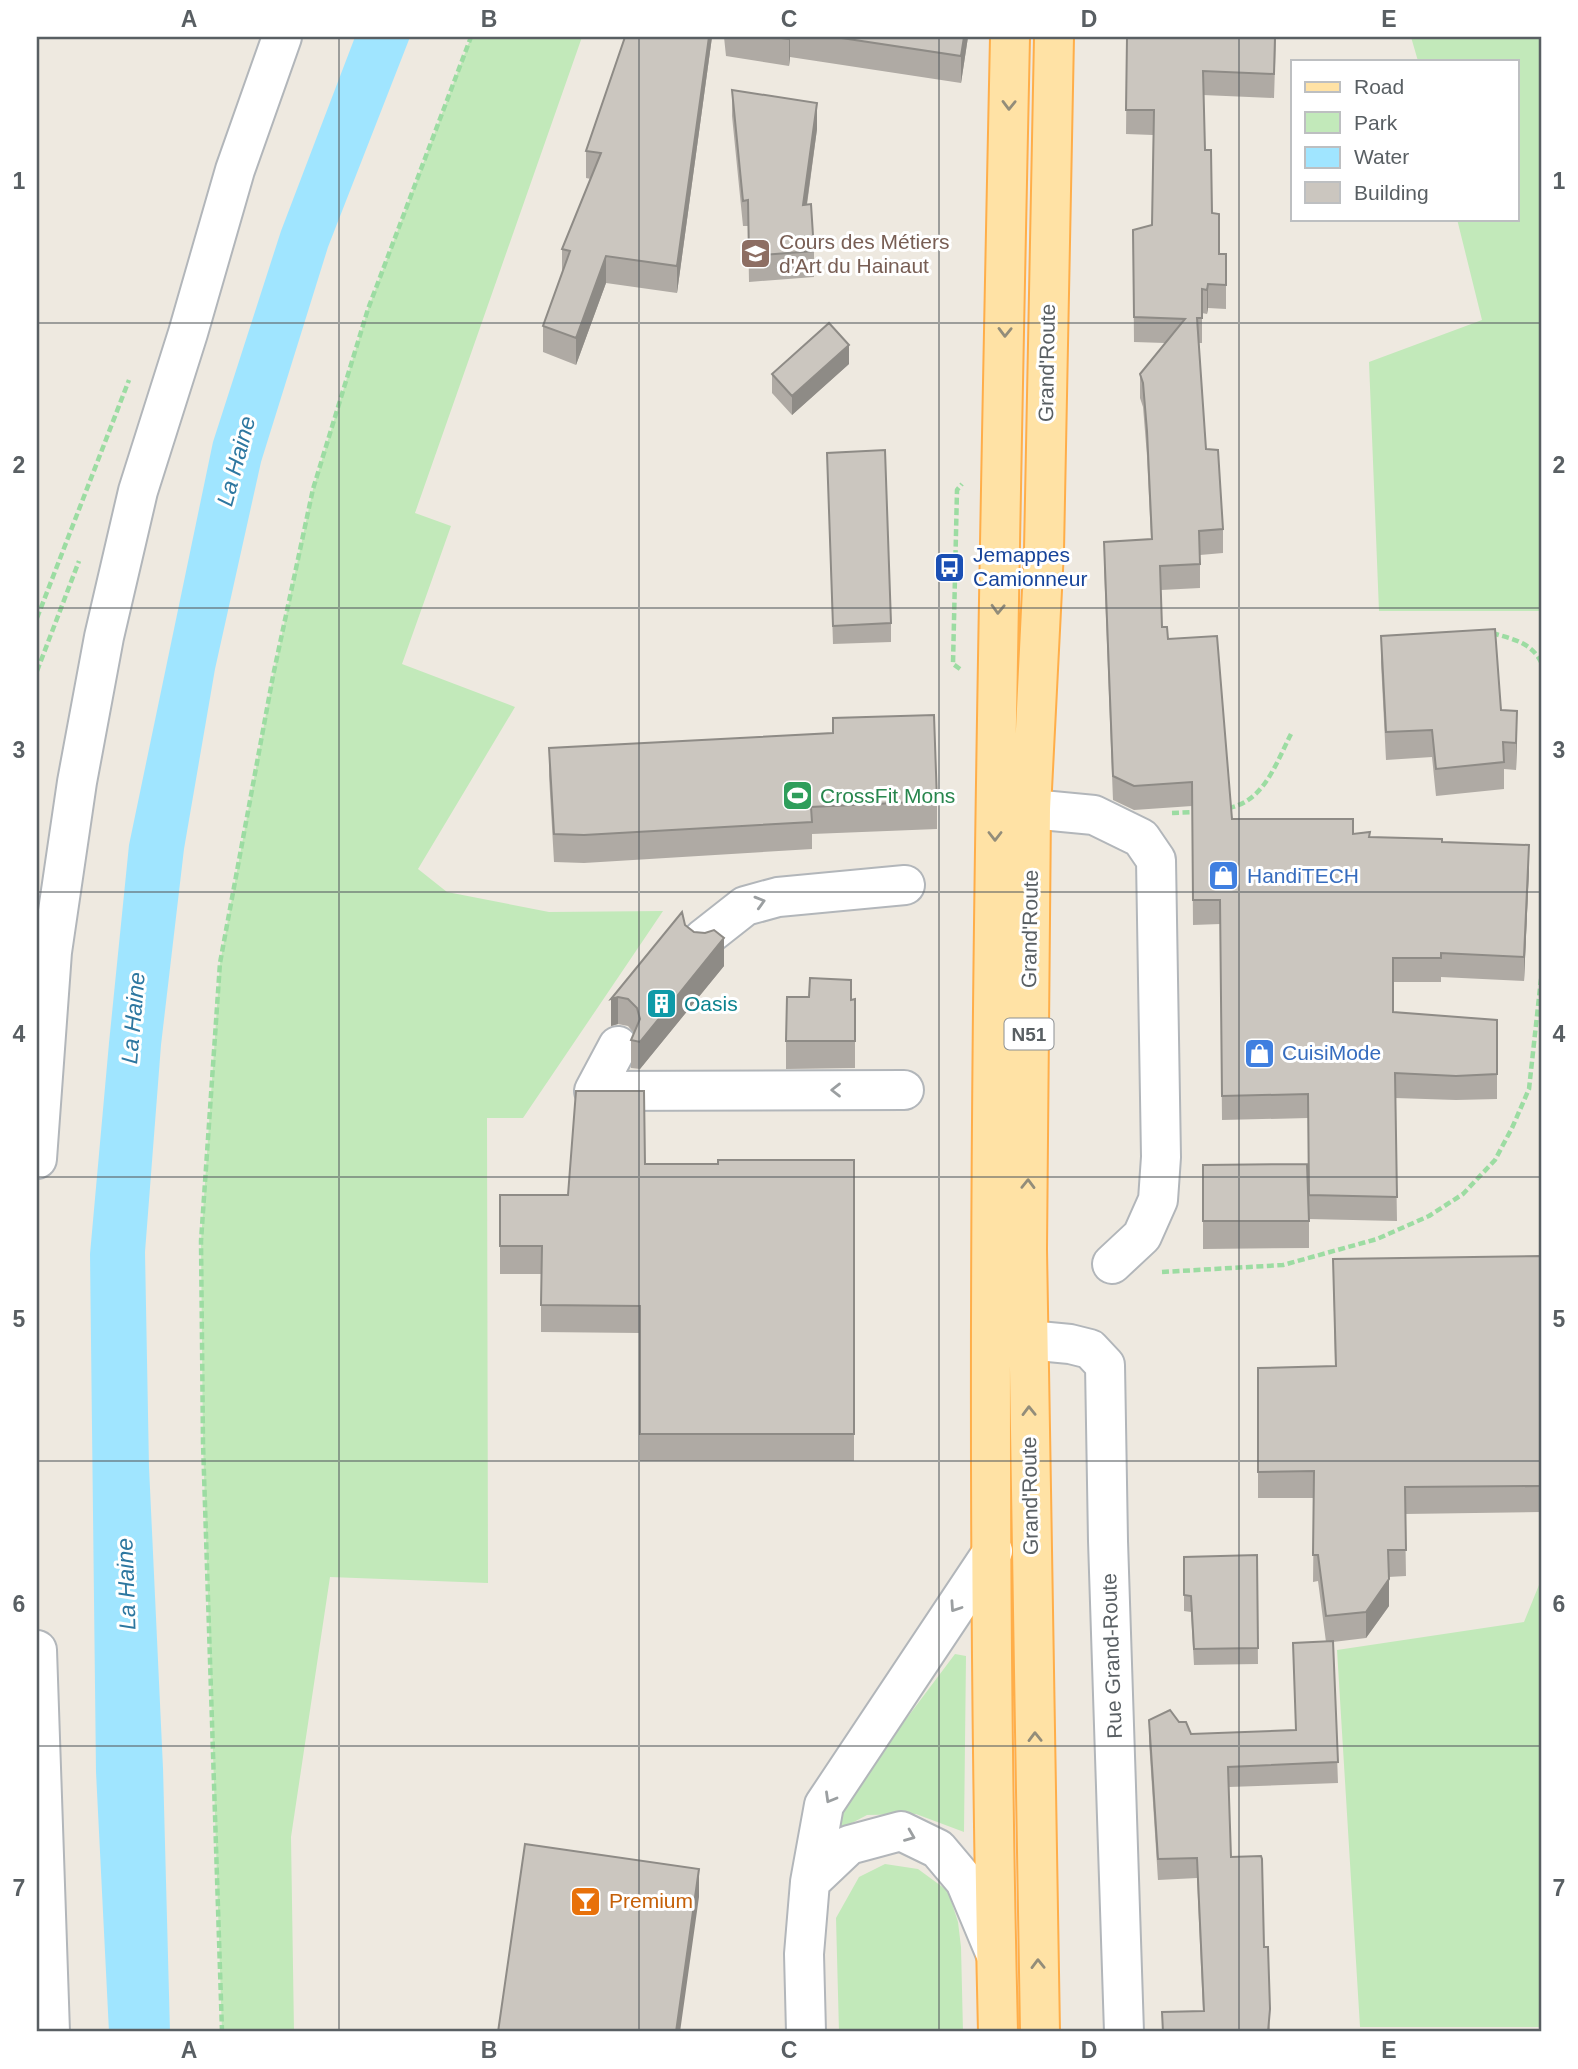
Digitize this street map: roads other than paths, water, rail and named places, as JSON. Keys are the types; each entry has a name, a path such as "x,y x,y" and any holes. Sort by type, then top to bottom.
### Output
{"main road":[{"name":"Grand'Route","path":"998,2032 993,1551 996,681 1002,518 1010,37"},
{"name":"Grand'Route","path":"1040,2032 1028,1340 1031,809 1044,550 1054,37"}],"street":[{"path":"37,1159 52,952 77,782 104,637 138,491 235,170 282,37"},
{"path":"1031,809 1094,815 1141,838 1156,860 1161,1157 1158,1200 1142,1236 1112,1264"},
{"path":"703,939 746,906 778,897 905,885"},
{"path":"618,1046 594,1091 904,1090"},
{"name":"Rue Grand-Route","path":"1028,1340 1090,1349 1105,1365 1108,1555 1124,2032"},
{"path":"806,2032 804,1954 810,1882 824,1805 993,1551"},
{"path":"37,1650 50,2032"},
{"path":"810,1882 849,1845 901,1831 938,1849 965,1881 996,1956"}],"water":[{"name":"La Haine","path":"355,37 410,37 328,247 261,462 215,669 184,849 161,1045 145,1252 149,1467 163,1768 170,2032 109,2032 96,1772 90,1254 129,845 213,442 281,231"}],"place":[{"name":"Cours des Métiers d'Art du Hainaut","path":"756,254"},
{"name":"Jemappes Camionneur","path":"950,567"},
{"name":"CrossFit Mons","path":"797,796"},
{"name":"HandiTECH","path":"1224,876"},
{"name":"Oasis","path":"661,1004"},
{"name":"CuisiMode","path":"1259,1053"},
{"name":"Premium","path":"586,1901"}]}
